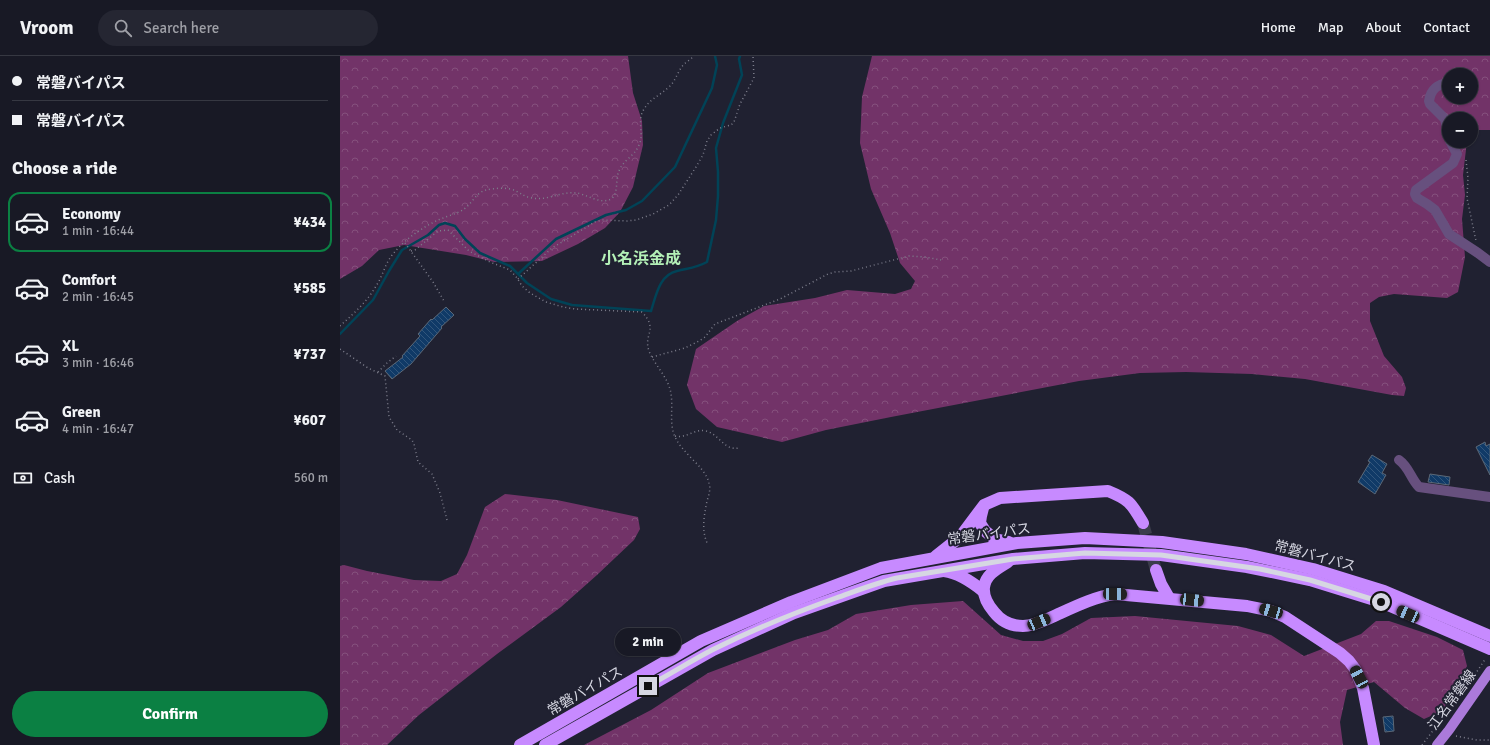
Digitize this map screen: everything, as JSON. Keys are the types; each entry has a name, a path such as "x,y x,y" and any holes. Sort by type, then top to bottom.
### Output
{"highway":[{"path":"936,557 960,537 984,505 1000,498 1108,491 1124,497 1132,504 1143,523"},
{"path":"984,505 980,523 985,531 995,540 1017,543"},
{"name":"常磐バイパス","path":"520,745 701,641 791,602 881,568 1017,543 1085,538 1162,542 1246,554 1312,569 1384,591 1452,627 1488,654"},
{"name":"常磐バイパス","path":"545,745 713,650 794,613 884,581 1013,559 1085,553 1161,555 1247,567 1310,580 1381,602 1452,627 1490,636"},
{"path":"1013,559 992,572 985,580 983,591 989,606 999,618 1012,624 1023,626 1039,622 1105,595 1129,594 1247,606 1271,611 1285,618 1340,653 1349,661 1359,677 1363,688 1374,745"},
{"path":"1156,570 1161,584 1169,598"},
{"path":"939,571 951,572 961,576 983,591"}],"main road":[{"name":"江名常磐線","path":"1437,745 1490,671"}],"street":[{"path":"1442,85 1436,86 1432,91 1429,101 1430,104 1442,116"},
{"path":"1454,148 1457,154 1453,163 1420,186 1416,190 1415,194 1417,198 1435,210 1449,234 1490,262"},
{"path":"1399,460 1406,465 1413,481 1419,487 1490,497"}],"path":[{"path":"340,326 366,300 376,287 388,261 393,254 420,231 437,221 462,211 477,195 487,190 511,189 525,197 536,199 549,198 563,193 576,193 586,194 600,200 610,200 616,193 619,170 634,154 640,144 640,124 644,109 652,99 671,85 680,68 694,56"},
{"path":"518,279 552,248 595,222 603,220 627,222 636,220 653,214 668,205 678,195 693,172 703,155 707,141 711,135 720,128 731,125 734,122 740,104 754,78 753,56"},
{"path":"1466,159 1468,178 1467,198 1476,238 1475,251"},
{"path":"410,251 415,250 438,231 448,230 469,251 507,269 518,279 522,286 546,302 563,307 642,312 650,323 651,330 648,346 652,357 669,386 671,393 672,426 675,436 686,453 700,468 710,484 704,534 708,545"},
{"path":"405,243 433,282 444,302"},
{"path":"652,357 684,348 699,341 705,337 715,324 780,299 828,274 851,271 909,256 941,260"},
{"path":"340,349 368,368 385,376 389,417 397,430 412,440 418,462 432,474 440,493 447,520"},
{"path":"378,372 396,356"},
{"path":"675,436 680,437 700,430 706,431 730,448 738,448"},
{"path":"1422,745 1470,682 1488,654"},
{"path":"1449,730 1453,735 1477,740 1490,740"}],"green space":[{"path":"340,56 628,56 633,93 642,121 643,145 633,187 620,212 605,228 578,244 542,261 494,262 466,255 404,245 379,250 362,266 340,279"},
{"path":"872,56 1490,56 1490,130 1478,130 1478,112 1442,112 1442,148 1466,148 1463,175 1465,195 1462,219 1465,257 1458,292 1447,298 1394,294 1379,297 1370,303 1370,321 1384,356 1402,377 1406,388 1404,396 1305,379 1252,374 1186,372 1140,373 1079,381 891,417 826,430 782,442 717,427 696,409 687,385 696,349 737,321 764,306 815,298 847,290 895,294 911,289 915,281 900,263 890,233 871,189 860,143 862,97"},
{"path":"505,494 557,500 638,517 640,529 634,540 561,607 497,654 419,715 387,745 340,745 340,566 344,565 414,580 441,581 457,574 467,555 485,507"},
{"path":"963,601 1001,635 1023,641 1043,641 1062,634 1091,618 1135,616 1238,626 1271,635 1304,656 1361,634 1376,621 1389,621 1437,637 1463,650 1467,666 1460,685 1445,710 1424,719 1405,708 1374,682 1347,690 1340,722 1343,745 584,745 651,710 708,673 795,640 828,630 856,614 911,605"}],"building":[{"path":"446,307 454,315 441,327 442,328 411,364 392,379 385,371 403,357 402,356 420,336 418,334 431,319 432,320"},
{"path":"1485,442 1486,446 1490,444 1490,475 1476,447"},
{"path":"1372,455 1387,464 1382,473 1386,475 1375,494 1358,482 1370,462 1368,461"},
{"path":"1430,474 1450,477 1449,485 1428,482"},
{"path":"1393,716 1394,731 1385,732 1383,717"}],"waterway":[{"path":"518,274 556,239 606,215 626,210 642,201 675,167 712,88 717,65 715,56"},
{"path":"340,334 373,300 402,250 428,235 439,225 445,223 455,226 465,239 480,253 510,266 527,283 551,299 572,305 651,311 659,287 666,277 671,273 696,267 707,262 716,220 718,196 716,148 723,123 742,75 739,59 740,56"}],"tunnel":[{"path":"1143,523 1156,570"}],"district":[{"name":"小名浜金成","path":"641,259"}],"route":[{"path":"648,686 713,650 794,613 869,586 897,578 1013,559 1085,553 1161,555 1260,569 1310,580 1381,602"}]}
